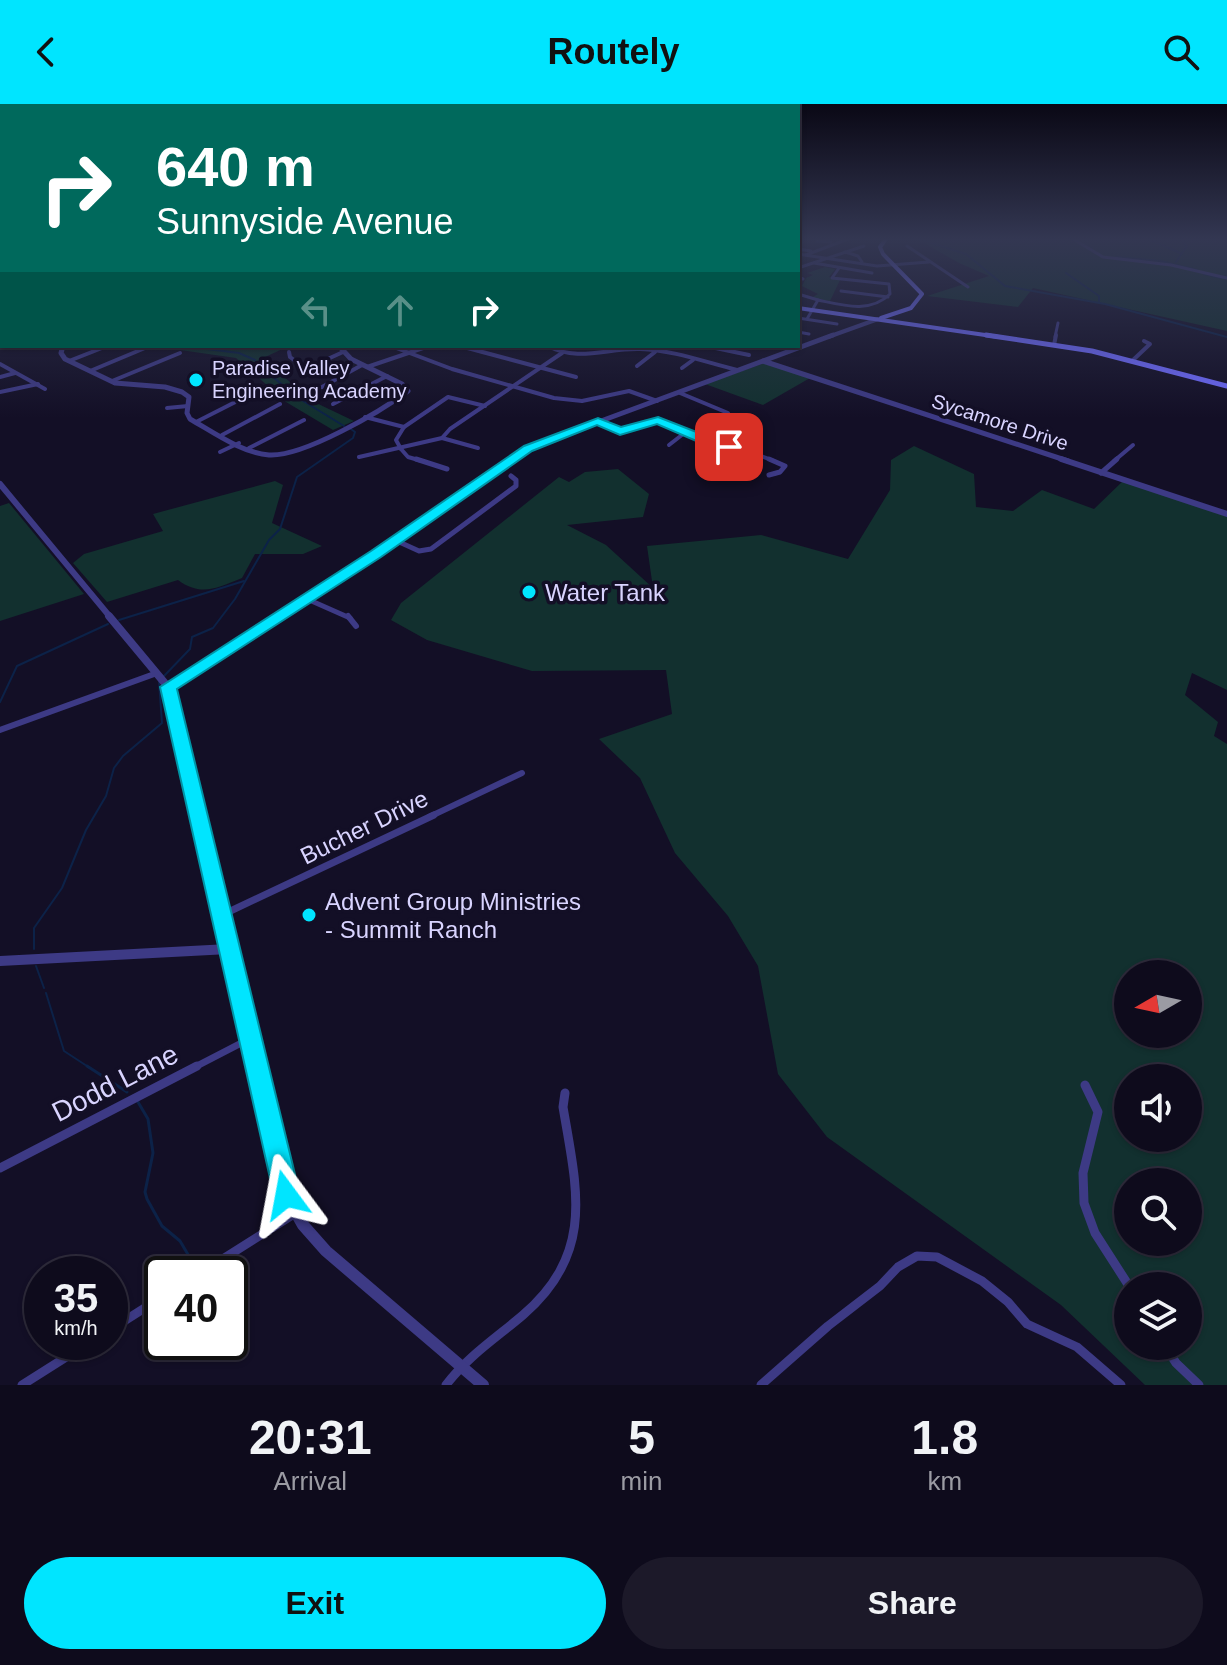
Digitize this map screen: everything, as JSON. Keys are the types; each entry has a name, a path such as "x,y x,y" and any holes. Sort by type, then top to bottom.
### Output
{"main road":[{"path":"878,319 911,308 918,299"},
{"path":"800,308 1054,345 1224,385"}],"street":[{"path":"813,299 873,307 885,299"},
{"path":"802,319 818,300"},
{"path":"802,319 837,324"},
{"path":"800,347 878,319"},
{"path":"1054,345 1058,323"},
{"path":"800,332 809,334"},
{"path":"1132,361 1150,344 1144,341"},
{"path":"62,348 61,353 69,361 112,381 168,387 184,393 189,397 188,416 196,422 270,456 292,453 365,417 408,391 407,386 364,366 341,349 306,369 290,357 289,352"},
{"path":"69,361 102,348"},
{"path":"90,371 145,348"},
{"path":"396,348 436,366 578,401 611,392 634,390 657,401"},
{"path":"309,389 322,387 364,366 423,348"},
{"path":"467,348 576,377"},
{"path":"552,348 562,353 592,357 622,349 655,352 737,370"},
{"path":"715,348 749,355"},
{"path":"729,351 733,348"},
{"path":"788,348 792,350"},
{"path":"168,687 397,541 528,448 798,348"},
{"path":"637,366 655,352"},
{"path":"112,381 180,353"},
{"path":"359,457 442,438 562,353"},
{"path":"682,368 693,360"},
{"name":"Sycamore Drive","path":"763,360 1227,514"},
{"path":"0,364 45,389"},
{"path":"0,377 15,373"},
{"path":"333,404 387,376"},
{"path":"1224,385 1227,378"},
{"path":"0,392 38,384"},
{"path":"140,393 144,386"},
{"path":"196,422 261,389"},
{"path":"680,393 728,413"},
{"path":"447,469 408,457 396,440 404,427 451,396 485,406"},
{"path":"222,435 280,404"},
{"path":"167,408 188,406"},
{"path":"365,417 404,427"},
{"path":"249,448 304,420"},
{"path":"598,421 620,431 658,420 712,443 785,466 780,472 769,475"},
{"path":"669,445 687,431"},
{"path":"442,438 478,448"},
{"path":"220,452 239,443"},
{"path":"1101,473 1133,445"},
{"path":"397,541 419,551 431,549 516,486 516,480 511,476"},
{"path":"0,484 168,687 286,1195 294,1214 308,1234 326,1251 483,1385"},
{"path":"307,599 348,616 356,626"},
{"path":"0,730 157,673"},
{"name":"Bucher Drive","path":"222,915 522,773"},
{"path":"0,961 229,949"},
{"name":"Dodd Lane","path":"0,1168 251,1038"},
{"path":"1085,1085 1098,1112 1081,1181 1085,1212 1093,1231 1120,1272"},
{"path":"446,1385 460,1365 546,1295 568,1261 579,1211 563,1107 565,1093"},
{"path":"228,1256 294,1214"},
{"path":"761,1385 828,1326 880,1286 898,1267 917,1256 937,1257 982,1281 1008,1302 1027,1324 1077,1347 1121,1385"},
{"path":"22,1385 62,1360"},
{"path":"1177,1360 1199,1385"}],"green space":[{"path":"950,299 1024,299 1018,307"},
{"path":"1082,299 1227,299 1227,331"},
{"path":"166,348 285,348 263,358 310,400 354,421 333,430 286,402 236,358"},
{"path":"765,363 810,378 763,405 705,384"},
{"path":"914,446 974,474 976,507 1013,511 1042,490 1094,509 1124,480 1227,515 1227,690 1192,673 1185,695 1218,722 1214,736 1227,744 1227,1385 1145,1385 1119,1360 1202,1360 1202,1272 1114,1272 1114,1355 1061,1305 827,1137 778,1074 758,966 728,916 675,853 640,778 599,739 672,714 666,670 532,671 427,640 391,620 401,603 559,477 569,482 585,472 618,469 649,494 643,517 567,525 606,545 653,588 647,546 761,535 848,559 890,490 891,460"},
{"path":"275,481 283,485 272,523 322,546 303,554 255,554 242,578 217,588 194,588 178,580 107,602 73,563 84,554 163,531 153,514"},
{"path":"9,503 84,594 0,621 0,506"}],"waterway":[{"path":"1076,299 1227,337"},
{"path":"199,348 239,353 255,360"},
{"path":"256,362 295,396 344,426"},
{"path":"164,676 190,649 192,637 213,628 235,599 269,540 280,529 297,477 353,438 355,432 351,429"},
{"path":"119,620 244,581"},
{"path":"0,702 17,666 108,624"},
{"path":"34,949 34,928 62,888 86,830 106,796 114,768 123,756 162,723 159,682"},
{"path":"36,966 44,988"},
{"path":"46,993 64,1051 90,1068"},
{"path":"87,1066 127,1092"},
{"path":"138,1102 148,1119 153,1153 145,1192 147,1199 162,1226 180,1241 189,1256"}],"place":[{"name":"Paradise Valley Engineering Academy","path":"196,380"},
{"name":"Water Tank","path":"529,592"},
{"name":"Advent Group Ministries - Summit Ranch","path":"309,915"}],"route":[{"path":"286,1195 168,687 376,554 528,448 555,436 598,421 620,431 658,420 729,447"}]}
